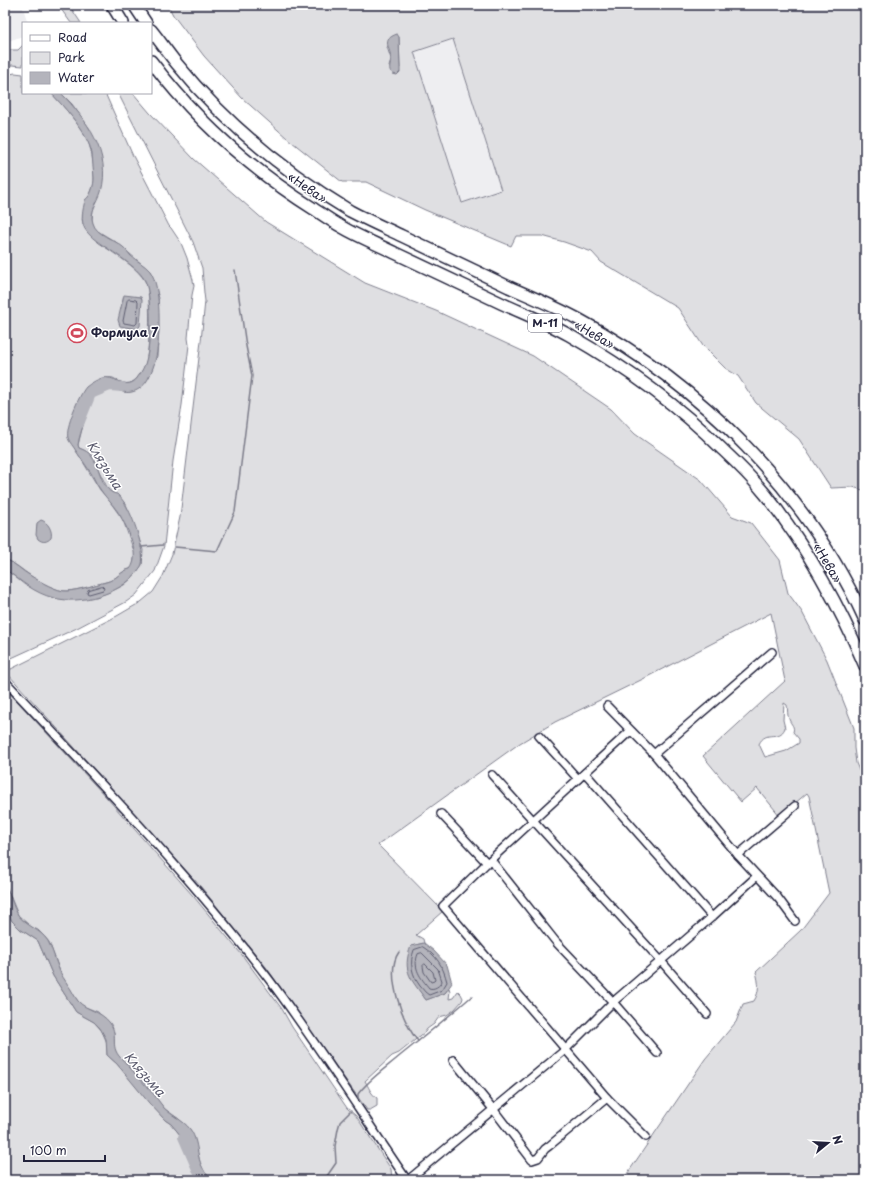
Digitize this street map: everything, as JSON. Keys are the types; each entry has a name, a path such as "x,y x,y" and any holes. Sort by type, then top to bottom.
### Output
{"highway":[{"path":"112,5 122,22"},
{"path":"134,5 145,22"},
{"name":"«Нева»","path":"152,31 177,64 213,104 260,147 305,182 352,212 577,318 625,347 671,380 721,422 756,456 777,480 835,563 865,620"},
{"name":"«Нева»","path":"152,62 163,77 200,118 245,159 294,196 342,227 566,333 615,362 652,388 694,423 741,467 761,489 796,537 818,571 842,615 865,666"}],"street":[{"path":"654,754 772,652"},
{"path":"5,681 173,864 235,937 268,979 408,1180 565,1050 613,1002 712,917 757,876"},
{"path":"607,706 654,754 738,855 778,898 795,921"},
{"path":"632,732 628,733 578,779 489,861 443,906 607,1098 646,1137"},
{"path":"539,736 578,779"},
{"path":"585,773 712,917"},
{"path":"492,776 534,820 707,1014"},
{"path":"738,855 795,806"},
{"path":"441,814 489,861 556,942 613,1002 657,1053"},
{"path":"453,1060 494,1108 532,1160 538,1158 544,1149 607,1098"}],"shaded area":[{"path":"5,5 22,5 28,22 22,22 22,36 5,42"},
{"path":"454,39 501,191 461,203 414,52"}],"green space":[{"path":"58,5 69,5 80,22 70,22"},
{"path":"168,5 865,5 865,491 853,487 831,488 799,439 756,403 738,376 725,368 703,346 678,308 601,262 592,252 542,236 516,236 511,246 425,210 366,182 342,182 287,138 242,98 204,56 173,15","holes":["399,37 400,68 389,67 391,59 387,47","453,39 501,190 462,203 414,52"]},
{"path":"22,46 22,66 12,65 5,67 5,58 10,50 18,50"},
{"name":"Формула 7","path":"15,73 22,74 22,94 52,94 78,124 89,144 94,171 93,188 84,210 82,220 83,224 87,232 94,239 131,265 139,273 145,281 149,297 150,323 147,358 140,375 134,381 129,383 122,383 112,378 104,378 70,425 68,437 100,490 123,520 135,554 133,566 130,569 124,571 110,581 82,589 67,591 58,590 31,576 12,562 5,559 5,75"},
{"path":"62,94 105,94 133,156 169,226 181,243 187,258 194,286 182,405 173,461 164,546 155,571 136,595 126,602 77,628 5,661 5,569 25,585 96,597 124,585 132,578 142,565 143,550 126,504 108,489 91,455 79,448 78,445 84,421 84,408 90,398 105,386 120,391 149,377 157,356 159,329 157,304 159,298 150,271 116,242 96,230 93,225 93,209 100,193 90,129 72,104"},
{"path":"119,94 134,94 194,159 266,222 365,283 436,311 533,356 611,409 635,434 701,480 732,516 751,523 780,560 788,593 802,612 827,660 854,728 856,763 865,785 865,1180 623,1180 705,1059 736,1022 743,1004 754,1001 758,987 756,972 801,930 829,893 809,796 807,793 780,816 757,788 741,802 703,756 785,681 771,613 643,679 555,722 520,743 378,845 443,911 416,935 423,939 424,943 411,946 419,990 426,1000 445,993 449,988 449,999 453,998 458,991 463,998 454,1010 447,1015 439,1017 425,1032 399,1053 392,1056 365,1081 371,1092 377,1098 377,1106 370,1110 367,1110 266,967 201,887 7,673 9,670 117,616 141,602 153,592 163,576 172,554 180,517 205,301 202,268 193,242","holes":["784,703 787,705 788,717 793,727 793,732 799,739 799,743 786,751 765,757 759,744 765,737 779,734 785,728 783,720"]},
{"path":"5,688 107,798 194,897 242,955 282,1009 292,1027 347,1108 356,1116 391,1169 392,1180 214,1180 208,1177 200,1162 194,1138 190,1130 179,1119 165,1109 118,1056 114,1048 114,1032 98,1012 83,1006 77,1000 62,977 49,942 38,930 31,927 18,915 5,883"},
{"path":"5,906 12,921 20,929 38,941 53,976 76,1012 94,1022 102,1031 107,1043 107,1055 117,1064 165,1120 171,1124 182,1137 189,1150 191,1163 198,1180 5,1180"}],"water":[{"path":"397,34 399,37 400,72 397,75 390,71 391,55 388,42 392,36"},
{"path":"52,94 62,94 70,103 88,125 100,150 103,164 103,178 101,192 92,215 93,223 101,234 119,244 150,271 157,288 159,312 156,357 147,381 141,388 133,392 124,392 106,386 98,389 85,406 84,422 78,445 79,448 91,455 104,484 108,489 117,494 128,509 135,524 140,542 142,564 130,580 111,592 87,599 76,600 54,598 34,590 5,569 5,559 39,581 63,591 77,590 110,581 124,571 130,569 133,564 133,545 121,517 103,493 69,441 68,433 73,412 86,387 102,378 111,378 122,383 130,383 135,381 144,366 147,357 150,336 150,312 148,291 142,276 130,264 92,237 83,226 83,207 85,200 92,190 94,181 92,154 90,146 81,129"},
{"path":"124,295 141,297 140,326 137,329 120,326 118,320"},
{"path":"41,520 48,525 51,530 51,538 45,542 38,539 36,535 37,523"},
{"path":"5,884 14,907 21,919 41,933 48,941 61,973 78,1001 85,1007 102,1015 110,1023 113,1028 116,1051 119,1056 164,1108 190,1129 194,1135 200,1163 207,1175 214,1180 198,1180 192,1166 189,1150 182,1137 149,1103 117,1064 107,1055 106,1039 100,1028 94,1022 76,1012 53,976 38,941 20,929 12,921 5,906"},
{"path":"424,943 447,965 452,983 445,993 426,1000 412,981 407,963 411,946"}],"waterway":[{"path":"175,547 217,551 235,512 252,376 235,270"},
{"name":"Клязьма","path":"79,424 91,394 110,386 122,387"},
{"path":"141,547 163,545"},
{"path":"399,952 395,961 394,985 401,1011 412,1033 418,1041"},
{"path":"360,1105 358,1101 358,1094 367,1083 472,996"},
{"path":"326,1180 336,1163 335,1146 340,1122 351,1111"},
{"name":"Клязьма","path":"183,1137 197,1169 204,1180"}],"place":[{"name":"Формула 7","path":"77,333"}]}
